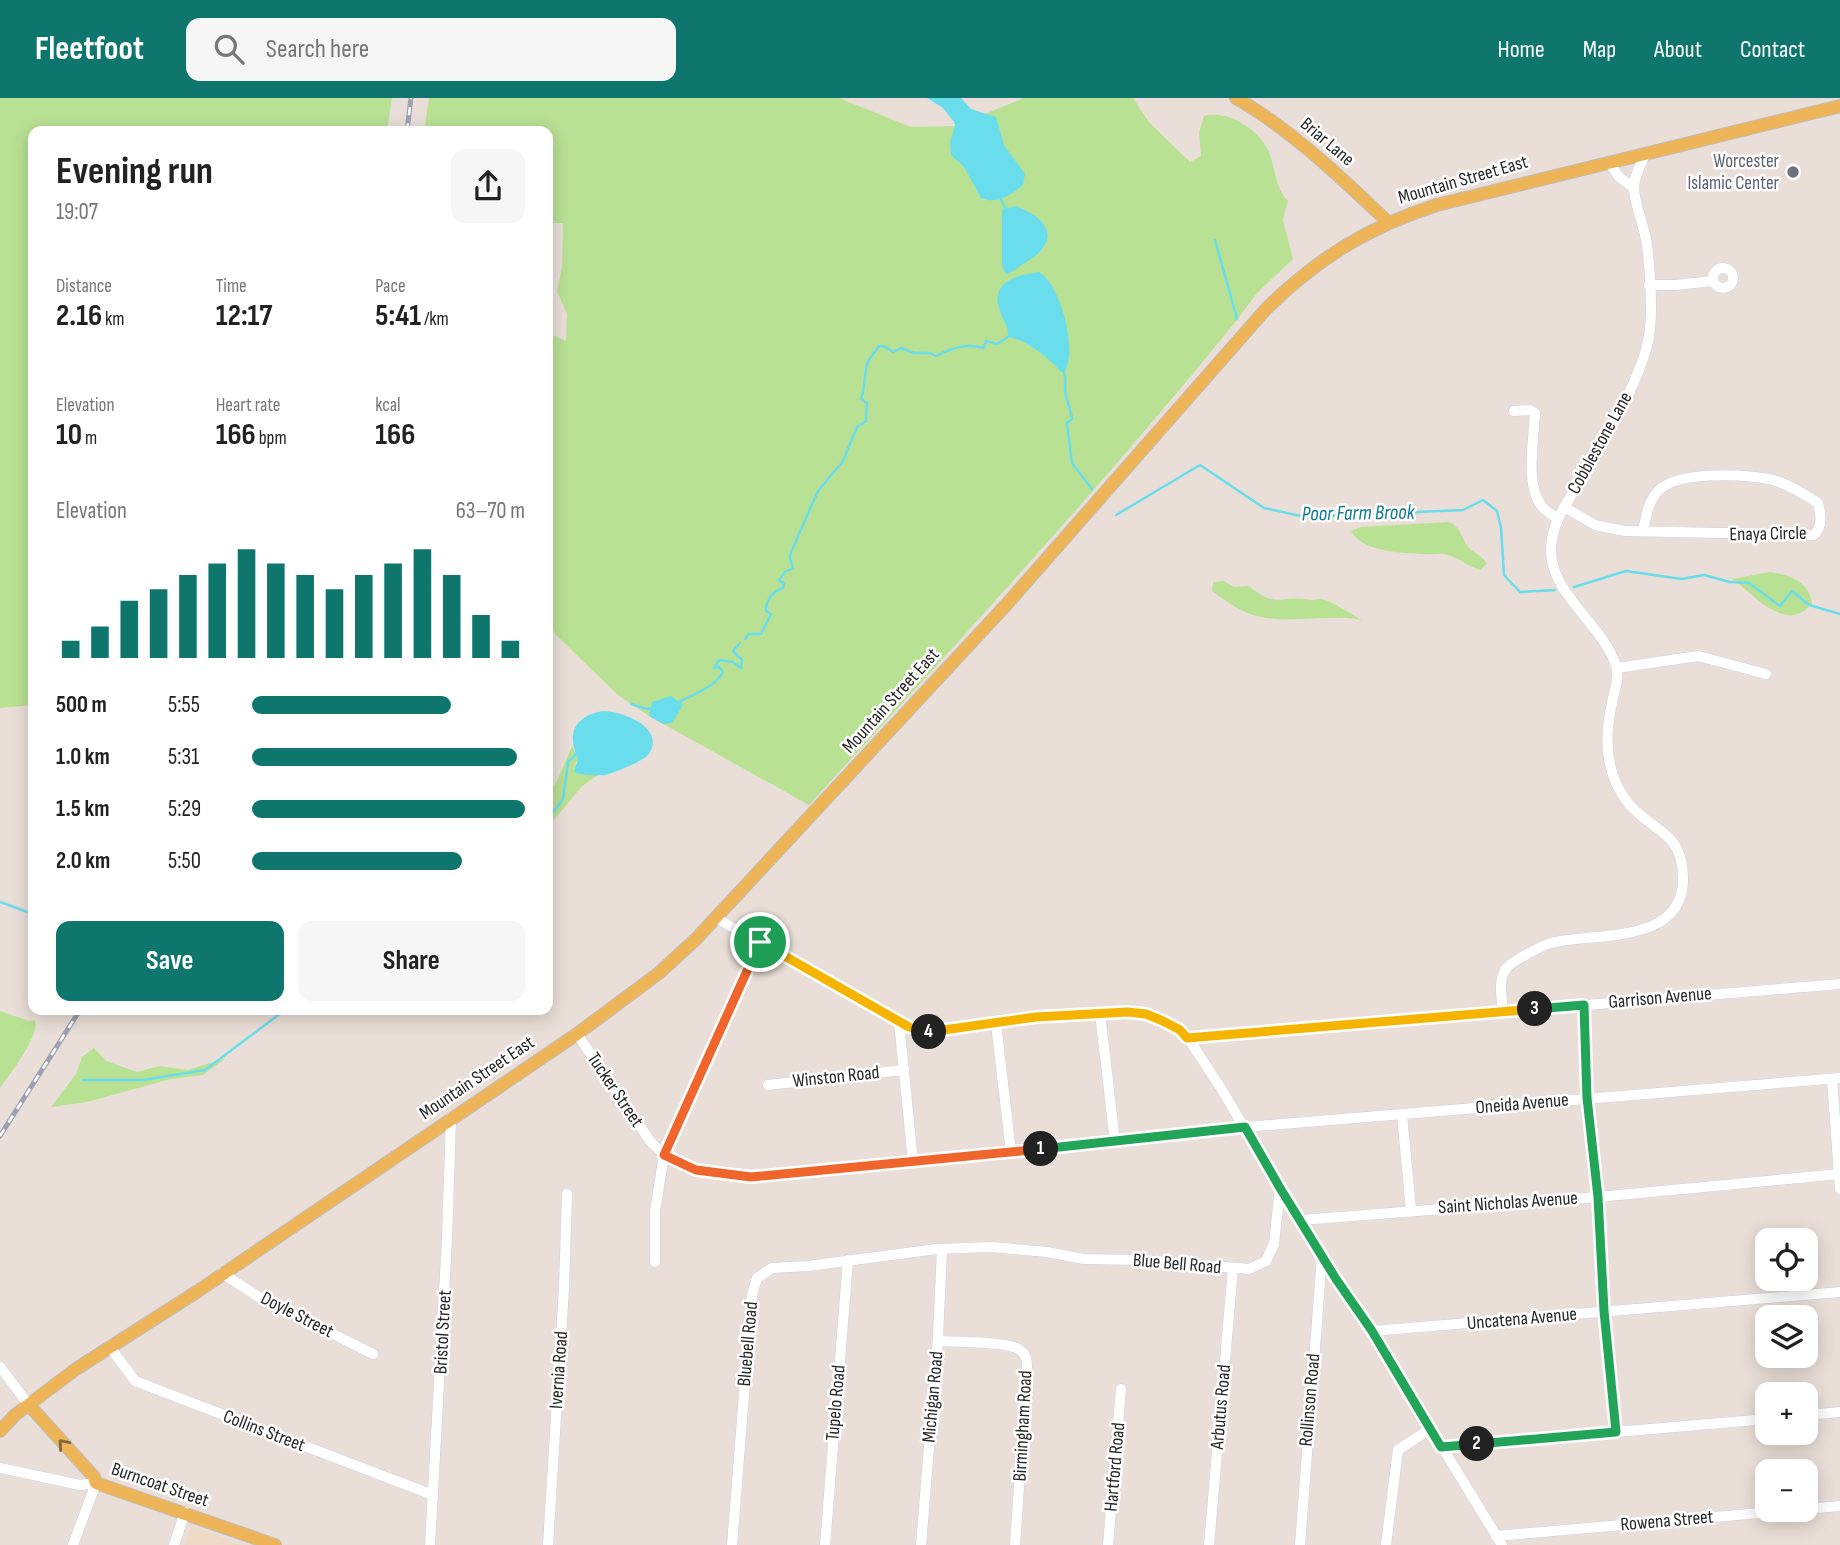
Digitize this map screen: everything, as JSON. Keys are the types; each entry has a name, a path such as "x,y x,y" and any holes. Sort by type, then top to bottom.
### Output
{"main road":[{"name":"Briar Lane","path":"1236,98 1301,143 1388,222"},
{"name":"Mountain Street East","path":"0,1431 15,1415 76,1369 577,1034 659,973 716,918 1006,605 1266,309 1316,264 1388,222 1468,197 1840,106"},
{"name":"Burncoat Street","path":"29,1405 94,1477 96,1483 275,1545"}],"street":[{"path":"1609,162 1619,177 1634,188 1646,153"},
{"name":"Cobblestone Lane","path":"1503,1012 1500,986 1505,969 1521,957 1550,943 1633,933 1651,928 1666,917 1682,895 1684,878 1681,852 1669,837 1629,804 1612,772 1606,738 1618,680 1617,668 1604,642 1554,570 1551,552 1553,529 1586,473 1639,370 1650,334 1647,245 1634,188"},
{"path":"1649,285 1713,281"},
{"path":"1514,411 1530,410 1535,413 1532,478 1534,494 1542,508 1558,519"},
{"name":"Enaya Circle","path":"1564,507 1595,525 1625,531 1814,535 1819,530 1821,515 1818,503 1771,480 1688,477 1668,482 1655,493 1648,507 1643,531"},
{"path":"1617,668 1698,656 1766,674"},
{"path":"716,918 899,1022 926,1032 1036,1017 1128,1012 1146,1014 1180,1030 1245,1127 1499,1541"},
{"path":"656,1262 654,1211 664,1155 760,942"},
{"name":"Garrison Avenue","path":"1187,1038 1840,984"},
{"path":"1584,1005 1587,1098 1598,1197 1604,1311 1616,1432"},
{"path":"1100,1013 1115,1142"},
{"path":"899,1022 913,1162"},
{"path":"996,1024 1011,1152"},
{"name":"Tucker Street","path":"577,1034 650,1142 664,1155 696,1170 751,1177 771,1176 1011,1152"},
{"name":"Winston Road","path":"768,1085 904,1070"},
{"path":"1836,1078 1840,1189"},
{"name":"Oneida Avenue","path":"1011,1152 1245,1127 1836,1078"},
{"path":"1402,1115 1411,1210"},
{"name":"Bristol Street","path":"430,1545 451,1118"},
{"name":"Saint Nicholas Avenue","path":"1301,1220 1598,1197 1839,1174"},
{"name":"Blue Bell Road","path":"1013,1248 1084,1259 1139,1260 1249,1269 1266,1261 1273,1244 1280,1188"},
{"name":"Ivernia Road","path":"548,1545 567,1194"},
{"name":"Bluebell Road","path":"732,1545 751,1295 757,1278 772,1268 942,1249 1013,1248"},
{"name":"Michigan Road","path":"921,1545 938,1341 942,1249"},
{"name":"Rollinson Road","path":"1300,1545 1322,1255"},
{"name":"Tupelo Road","path":"825,1545 848,1261"},
{"name":"Arbutus Road","path":"1209,1545 1233,1268"},
{"name":"Doyle Street","path":"222,1273 257,1296 373,1354"},
{"name":"Uncatena Avenue","path":"1372,1331 1840,1292"},
{"name":"Birmingham Road","path":"938,1341 1008,1346 1021,1350 1026,1357 1014,1545"},
{"name":"Collins Street","path":"110,1347 135,1381 433,1495"},
{"name":"Burncoat Street","path":"0,1367 29,1405"},
{"name":"Hartford Road","path":"1108,1545 1121,1389"},
{"path":"1818,1414 1840,1412"},
{"path":"1441,1447 1755,1420"},
{"path":"1386,1545 1398,1450 1430,1429"},
{"path":"0,1468 80,1485 96,1483 73,1545"},
{"path":"1818,1508 1840,1506"},
{"path":"174,1545 185,1513"},
{"name":"Rowena Street","path":"1499,1541 1755,1514"}],"shaded area":[{"path":"191,1526 241,1545 185,1545"}],"green space":[{"path":"0,98 392,98 388,126 28,126 28,705 0,708"},
{"path":"429,98 839,98 911,127 955,126 1024,98 1133,98 1149,122 1190,162 1201,156 1199,133 1204,116 1232,118 1257,135 1268,150 1278,183 1288,201 1283,220 1293,259 1257,293 1186,383 1080,505 809,805 649,716 618,695 555,634 553,335 566,341 567,314 557,291 562,267 563,223 553,223 553,126 425,126"},
{"path":"1449,522 1458,529 1468,547 1487,564 1480,570 1445,554 1404,553 1373,547 1356,538 1351,531 1361,527"},
{"path":"1770,572 1797,580 1807,589 1812,603 1802,612 1781,614 1770,609 1732,579"},
{"path":"1224,581 1234,587 1249,586 1273,599 1322,599 1362,620 1277,619 1250,614 1212,591 1213,582"},
{"path":"572,746 578,759 575,764 582,773 598,775 582,786 553,821 553,787"},
{"path":"0,1011 29,1021 35,1020 35,1027 23,1055 0,1088"},
{"path":"94,1048 106,1061 137,1072 159,1066 188,1070 226,1058 203,1075 171,1079 87,1102 51,1107 76,1074 82,1057"}],"water":[{"path":"927,98 961,98 971,109 996,117 1004,145 1025,174 1023,185 998,200 981,198 964,167 951,155 950,142 954,122 943,108"},
{"path":"1016,206 1038,218 1047,232 1047,239 1036,255 1006,274 1002,266 1002,213 1003,209"},
{"path":"1039,272 1054,289 1065,319 1069,349 1064,372 1029,345 1008,337 1000,311 998,293 1001,287 1014,278"},
{"path":"671,696 683,705 672,723 663,724 649,716 652,702"},
{"path":"603,711 630,717 647,729 653,744 649,754 605,775 574,772 578,759 573,741 576,727 586,717"}],"waterway":[{"name":"Poor Farm Brook","path":"1000,198 1007,211"},
{"path":"1215,240 1237,319"},
{"path":"745,639 749,634 761,634 771,614 766,611 767,603 773,594 783,588 784,584 779,580 785,572 793,568 791,552 818,491 843,461 857,427 866,421 867,403 861,399 869,360 879,346 893,352 901,348 936,356 960,347 984,348 986,341 997,344 1008,337"},
{"name":"Poor Farm Brook","path":"1064,371 1065,392 1072,419 1067,423 1072,463 1092,489"},
{"name":"Poor Farm Brook","path":"1116,515 1200,465 1264,508 1305,517 1463,510 1483,500 1497,511 1501,528 1504,575 1520,592 1555,590"},
{"name":"Poor Farm Brook","path":"1574,587 1626,571 1682,579 1704,575 1730,582 1749,583 1780,606 1792,591 1809,605 1840,614"},
{"path":"679,702 719,678 723,672 719,667 714,668 719,660 733,662 741,668 742,660 733,651 740,643"},
{"path":"631,704 651,708"},
{"path":"553,812 563,799 568,762 576,754"},
{"path":"0,902 28,912"},
{"path":"83,1080 143,1080 205,1070 278,1015"}],"railway":[{"path":"408,126 411,98"},
{"path":"0,1136 77,1015"}],"place":[{"name":"Worcester Islamic Center","path":"1793,172"}],"route":[{"path":"760,942 909,1027 926,1032 1036,1017 1128,1012 1146,1014 1163,1021 1180,1030 1187,1038 1584,1005 1587,1098 1598,1197 1604,1311 1616,1432 1441,1447 1372,1331 1317,1249 1245,1127 770,1176 714,1173 679,1164 664,1155 760,942"}]}
